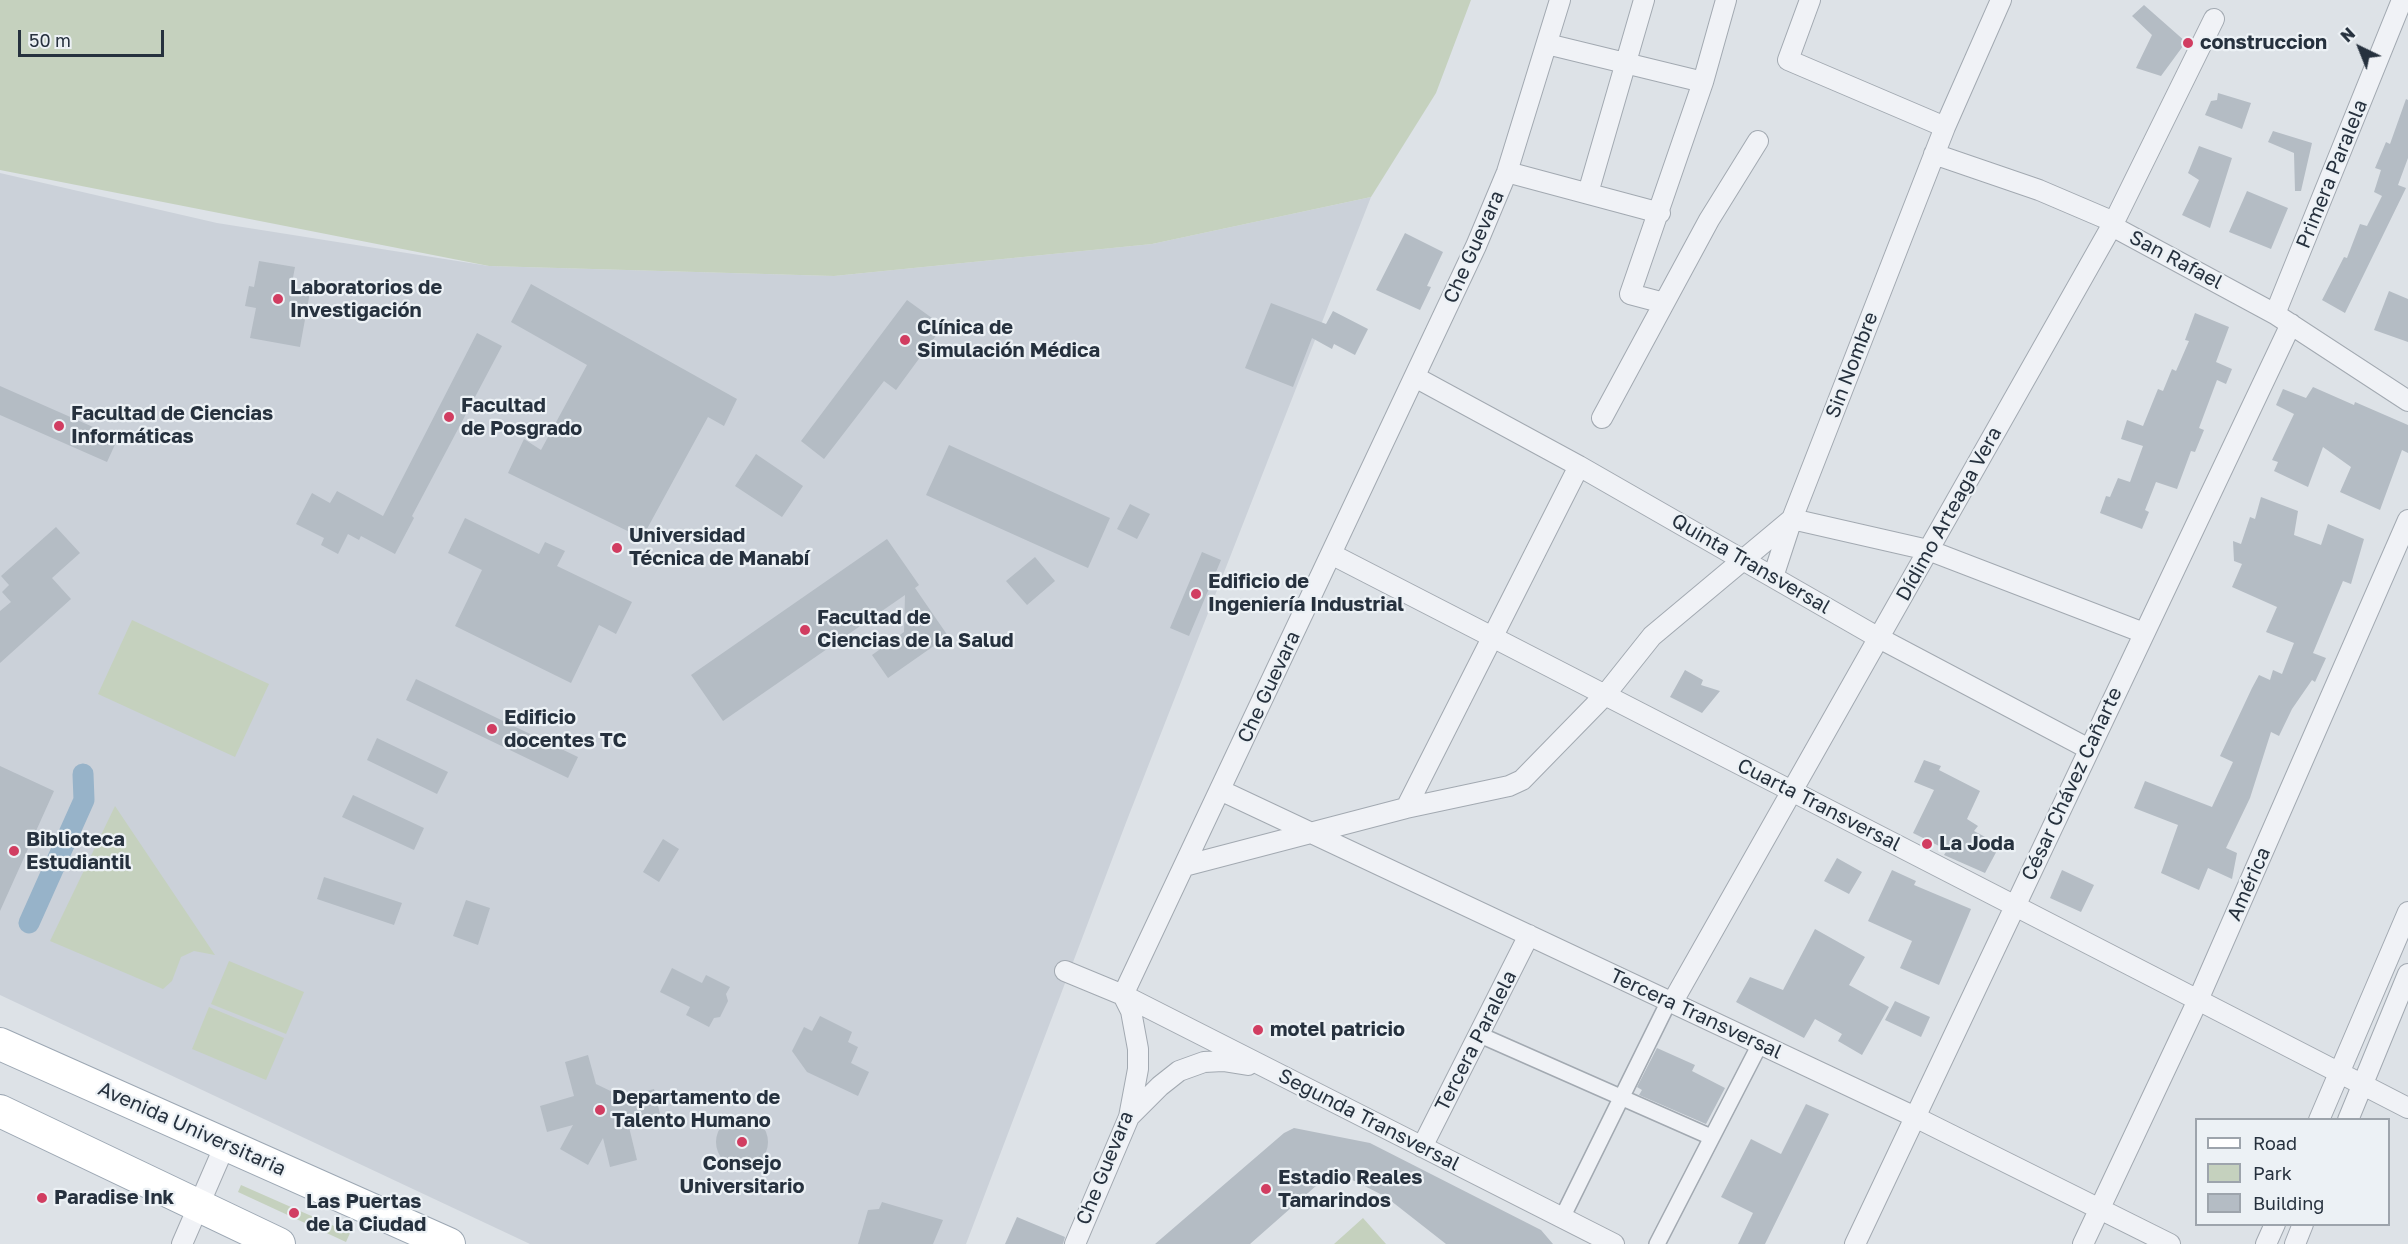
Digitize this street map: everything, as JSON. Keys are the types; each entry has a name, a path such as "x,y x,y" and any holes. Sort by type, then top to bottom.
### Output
{"main road":[{"name":"Avenida Universitaria","path":"0,1044 446,1243"},
{"path":"0,1111 279,1244"}],"street":[{"name":"Che Guevara","path":"1075,1244 1129,1117 1138,1069 1138,1049 1131,1011 1123,995 1476,246 1507,172 1560,0"},
{"path":"1588,194 1644,0"},
{"path":"1664,303 1630,294 1660,213 1703,81 1726,0"},
{"path":"1810,0 1788,60 1944,127"},
{"name":"Sin Nombre","path":"1773,576 1792,519 1944,127 2001,0"},
{"name":"Primera Paralela","path":"2283,319 2403,0"},
{"name":"Dídimo Arteaga Vera","path":"1670,1002 2113,224 2214,19"},
{"path":"1547,44 1703,81"},
{"path":"1602,418 1709,220 1758,141"},
{"name":"San Rafael","path":"1934,154 2039,190 2113,224 2283,319 2408,401"},
{"path":"1507,172 1660,213"},
{"name":"César Chávez Cañarte","path":"1855,1244 1913,1116 2144,633 2283,319"},
{"name":"Quinta Transversal","path":"1415,377 1579,466 1879,638 2089,749"},
{"path":"1406,808 1579,466"},
{"path":"1184,866 1406,808 1509,786 1522,780 1605,695 1652,636 1746,560 1792,519 1928,550 2144,633"},
{"name":"América","path":"2083,1244 2198,1000 2408,520"},
{"name":"Cuarta Transversal","path":"1331,554 2408,1108"},
{"name":"Tercera Transversal","path":"1220,790 1913,1116 2170,1244"},
{"path":"2319,1118 2408,912"},
{"name":"Tercera Paralela","path":"1422,1147 1529,935"},
{"path":"1065,971 1123,995"},
{"path":"2348,1118 2408,974"},
{"name":"Segunda Transversal","path":"1123,995 1614,1244"},
{"path":"1562,1218 1670,1002"},
{"path":"1480,1035 1711,1137"},
{"path":"1657,1244 1760,1044"},
{"path":"1129,1117 1160,1086 1179,1071 1204,1062 1223,1061 1264,1068"},
{"path":"182,1244 225,1145"},
{"path":"2266,1244 2274,1226"},
{"path":"2295,1244 2302,1226"}],"shaded area":[{"name":"Universidad Técnica de Manabí","path":"0,173 217,223 489,266 834,276 1152,244 1371,197 1127,820 966,1244 530,1244 0,995"}],"green space":[{"path":"0,0 1471,0 1436,93 1371,197 1152,244 834,276 489,266 0,170"},
{"path":"132,620 269,684 235,757 98,694"},
{"path":"115,806 215,955 194,951 181,957 172,981 163,989 50,941"},
{"path":"229,961 304,992 286,1034 211,1004"},
{"path":"209,1007 284,1038 266,1080 192,1049"},
{"path":"241,1185 350,1233 346,1242 238,1192"},
{"path":"1363,1218 1386,1244 1334,1244"}],"building":[{"path":"2144,5 2186,42 2161,76 2136,68 2152,35 2132,16"},
{"path":"2218,93 2251,103 2242,129 2205,115 2211,101 2217,100"},
{"path":"2406,99 2408,100 2408,158 2398,185 2406,188 2345,313 2322,300 2344,257 2347,258 2360,224 2367,226 2382,196 2374,192 2381,170 2375,168 2386,142 2390,144"},
{"path":"2273,131 2312,143 2301,191 2295,191 2294,153 2268,142"},
{"path":"2199,146 2232,158 2210,228 2182,215 2199,180 2188,173"},
{"path":"2247,191 2288,208 2271,249 2229,232"},
{"path":"1405,233 1443,252 1427,286 1431,287 1420,310 1376,290"},
{"name":"Laboratorios de Investigación","path":"259,261 295,267 291,288 310,292 300,347 250,338 256,308 245,306 249,286 254,287"},
{"path":"531,284 737,399 724,426 708,417 642,538 508,473 524,439 541,450 587,365 511,322"},
{"path":"2389,291 2408,299 2408,342 2374,330"},
{"path":"907,300 943,326 896,390 884,381 824,459 801,441"},
{"path":"1271,303 1326,324 1333,311 1368,329 1355,355 1334,344 1332,349 1312,338 1293,387 1245,368"},
{"path":"2195,313 2229,327 2216,362 2232,369 2226,384 2217,380 2199,428 2204,430 2195,452 2191,451 2177,489 2156,482 2145,510 2149,512 2142,529 2100,513 2106,496 2110,497 2118,478 2130,482 2143,446 2121,439 2127,420 2143,426 2158,389 2163,391 2172,369 2176,371 2189,341 2185,340"},
{"path":"477,333 502,346 412,516 414,518 395,554 361,536 359,540 348,534 338,554 321,545 324,538 296,524 312,493 330,503 337,491 383,516"},
{"name":"Facultad de Ciencias Informáticas","path":"0,386 118,438 107,462 0,415"},
{"path":"2313,387 2408,425 2408,453 2402,450 2380,510 2340,492 2351,467 2323,447 2308,487 2274,471 2278,462 2272,460 2294,414 2276,405 2283,389 2306,398"},
{"path":"949,445 1110,518 1088,568 926,495"},
{"path":"756,454 803,486 782,517 735,486"},
{"path":"2261,497 2298,511 2294,535 2321,545 2328,524 2364,539 2351,584 2343,581 2313,653 2326,658 2315,682 2312,680 2292,709 2279,736 2271,732 2250,798 2226,848 2237,853 2232,879 2208,868 2199,890 2161,873 2178,825 2134,808 2145,781 2212,807 2233,762 2220,756 2252,688 2259,675 2270,680 2273,670 2282,674 2294,643 2266,632 2277,607 2232,587 2242,564 2234,561 2233,541 2241,544 2250,517 2255,519"},
{"path":"1130,504 1150,514 1137,539 1117,529"},
{"path":"465,518 539,554 545,542 565,551 557,566 632,602 616,634 599,625 571,683 455,626 482,570 448,553"},
{"path":"56,527 80,553 52,578 71,599 0,663 0,611 11,602 2,592 9,585 1,576"},
{"name":"Facultad de Ciencias de la Salud","path":"887,539 919,585 915,588 948,636 888,678 872,655 904,632 905,595 723,721 691,675"},
{"name":"Edificio de Ingeniería Industrial","path":"1202,552 1221,560 1189,636 1170,628"},
{"path":"1035,557 1055,581 1027,605 1006,581"},
{"path":"1685,670 1703,680 1701,685 1720,691 1702,713 1670,697"},
{"name":"Edificio docentes TC","path":"416,679 578,757 568,778 406,700"},
{"path":"377,738 448,772 437,794 367,760"},
{"path":"1924,760 1941,766 1939,770 1980,791 1967,819 1978,826 1974,831 2000,845 1985,873 1944,855 1947,850 1913,833 1934,790 1914,782"},
{"name":"Biblioteca Estudiantil","path":"0,766 54,791 0,911"},
{"path":"353,795 424,828 414,850 342,817"},
{"path":"663,839 679,849 659,882 643,872"},
{"path":"1837,858 1862,872 1849,894 1824,881"},
{"path":"1892,870 1916,881 1914,885 1971,909 1939,985 1900,968 1912,941 1868,921"},
{"path":"2062,870 2094,885 2081,912 2050,898"},
{"path":"324,877 402,903 394,925 317,899"},
{"path":"466,900 490,908 478,945 453,936"},
{"path":"1815,929 1865,957 1849,985 1889,1007 1862,1055 1838,1041 1842,1034 1815,1019 1804,1038 1736,1002 1750,977 1783,990"},
{"path":"672,968 702,983 706,975 730,987 726,994 728,1001 720,1017 714,1018 709,1027 686,1015 690,1007 660,992"},
{"path":"1895,1001 1930,1017 1921,1037 1885,1020"},
{"path":"820,1016 852,1032 848,1042 858,1047 851,1063 869,1072 858,1096 807,1072 792,1051 804,1027 812,1031"},
{"path":"1657,1048 1695,1065 1692,1071 1725,1088 1706,1124 1639,1095 1642,1090 1637,1087"},
{"name":"Departamento de Talento Humano","path":"588,1055 596,1084 623,1097 654,1089 660,1114 628,1123 637,1160 610,1167 603,1138 588,1165 560,1149 573,1125 547,1132 540,1106 574,1096 565,1062"},
{"path":"1806,1104 1829,1114 1765,1244 1738,1244 1753,1213 1721,1197 1751,1139 1781,1154"},
{"name":"Consejo Universitario","path":"742,1116 752,1118 760,1124 766,1132 768,1142 766,1152 760,1160 752,1166 742,1168 732,1166 724,1160 718,1152 716,1142 718,1132 724,1124 732,1118"},
{"name":"Estadio Reales Tamarindos","path":"1294,1128 1370,1143 1541,1230 1553,1244 1446,1244 1386,1197 1355,1181 1337,1177 1325,1178 1250,1244 1155,1244 1284,1133"},
{"path":"882,1202 943,1220 933,1244 858,1244 868,1210 879,1209"},
{"path":"1017,1217 1065,1237 1063,1244 1005,1244"}],"waterway":[{"path":"29,923 84,800 83,774"}],"place":[{"name":"construccion","path":"2188,43"},
{"name":"Laboratorios de Investigación","path":"278,299"},
{"name":"Clínica de Simulación Médica","path":"905,340"},
{"name":"Facultad de Posgrado","path":"449,417"},
{"name":"Facultad de Ciencias Informáticas","path":"59,426"},
{"name":"Universidad Técnica de Manabí","path":"617,548"},
{"name":"Edificio de Ingeniería Industrial","path":"1196,594"},
{"name":"Facultad de Ciencias de la Salud","path":"805,630"},
{"name":"Edificio docentes TC","path":"492,729"},
{"name":"La Joda","path":"1927,844"},
{"name":"Biblioteca Estudiantil","path":"14,851"},
{"name":"motel patricio","path":"1258,1030"},
{"name":"Departamento de Talento Humano","path":"600,1110"},
{"name":"Consejo Universitario","path":"742,1142"},
{"name":"Estadio Reales Tamarindos","path":"1266,1189"},
{"name":"Paradise Ink","path":"42,1198"},
{"name":"Las Puertas de la Ciudad","path":"294,1213"}]}
